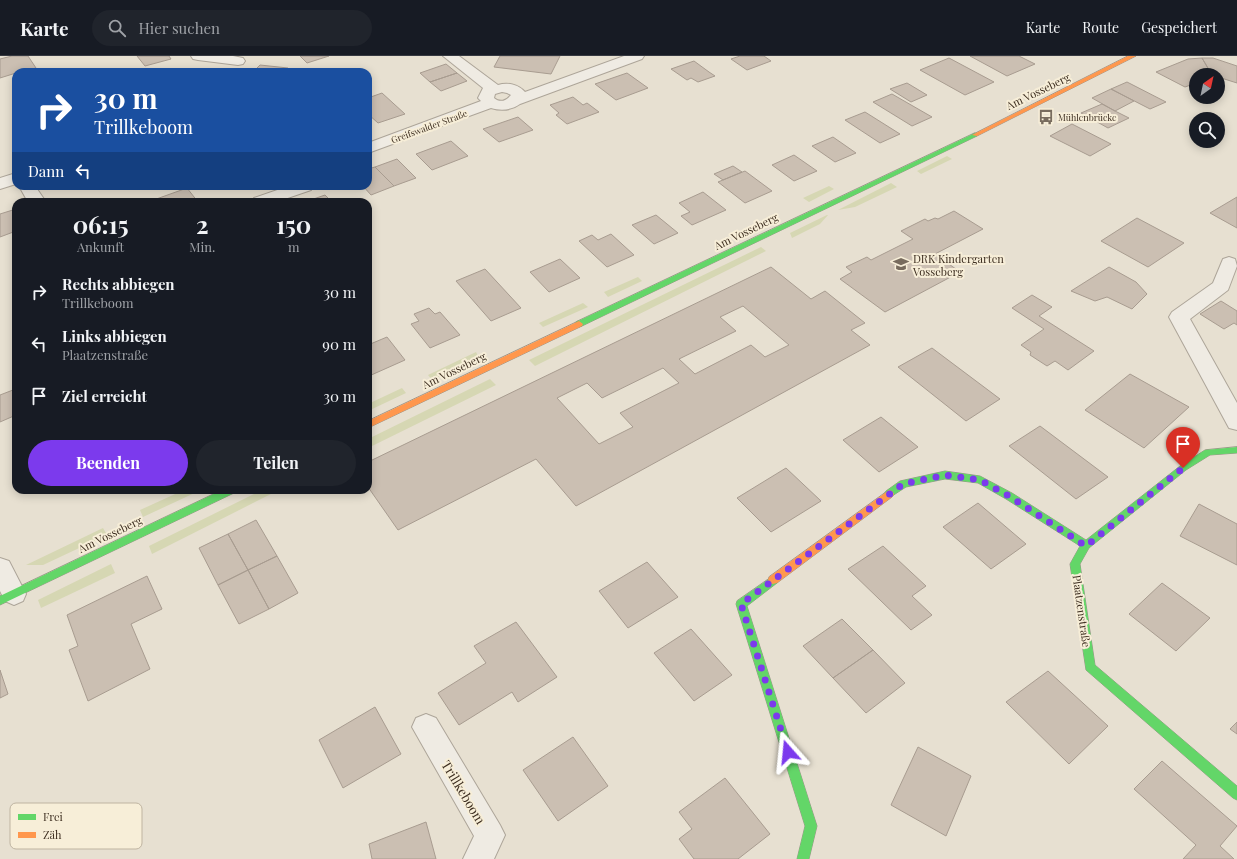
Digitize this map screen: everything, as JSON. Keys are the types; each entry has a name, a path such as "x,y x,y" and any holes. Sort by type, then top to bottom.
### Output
{"street":[{"path":"198,56 237,63"},
{"path":"450,56 492,96"},
{"name":"Greifswalder Straße","path":"372,146 492,96 507,105 637,56"},
{"name":"Am Vosseberg","path":"372,423 1028,110 1133,56"},
{"path":"0,184 12,180"},
{"path":"271,198 294,190"},
{"path":"1229,263 1221,286 1179,317 1237,422"},
{"name":"Plaatzenstraße","path":"1237,450 1208,452 1183,468 1086,546 1075,564 1090,667 1237,794"},
{"path":"803,859 811,826 741,604 903,484 945,475 980,480 1009,496 1086,546"},
{"name":"Am Vosseberg","path":"7,597 223,494"},
{"path":"0,568 7,597"},
{"name":"Trillkeboom","path":"426,727 490,835 478,859"}],"green space":[{"path":"947,156 952,159 921,174 917,171"},
{"path":"891,183 897,187 855,207 838,210"},
{"path":"829,186 834,189 809,202 803,198"},
{"path":"827,215 820,224 792,238 790,233"},
{"path":"761,247 766,251 535,366 529,360"},
{"path":"638,277 642,281 608,297 604,292"},
{"path":"583,303 588,307 543,327 539,323"},
{"path":"476,352 479,358 432,380 428,375"},
{"path":"490,379 496,385 372,446 372,437"},
{"path":"402,388 406,393 372,409 372,402"},
{"path":"175,494 192,494 143,517 140,510"},
{"path":"254,494 271,494 152,554 149,546"},
{"path":"103,528 107,535 43,565 26,565"},
{"path":"111,564 115,573 41,608 38,600"}],"building":[{"path":"12,56 28,56 36,68 12,68 12,74 0,78 0,59"},
{"path":"137,56 169,56 171,59 145,66"},
{"path":"300,56 329,56 307,63"},
{"path":"500,56 560,56 551,74 494,67"},
{"path":"740,56 764,56 771,61 747,70 731,59"},
{"path":"970,56 1019,56 1035,64 1007,76"},
{"path":"949,58 994,82 965,95 920,70"},
{"path":"1202,58 1213,58 1237,66 1237,83 1225,79 1225,68 1208,68"},
{"path":"1202,58 1208,68 1189,68 1189,86 1185,87 1156,72 1188,59"},
{"path":"694,61 715,76 698,82 691,78 687,80 671,69"},
{"path":"446,64 457,73 430,82 420,73"},
{"path":"260,65 288,68 257,68"},
{"path":"457,73 467,81 441,91 430,82"},
{"path":"627,73 648,88 616,100 595,84"},
{"path":"1127,82 1166,102 1150,109 1111,89"},
{"path":"907,83 927,95 911,102 890,89"},
{"path":"1111,89 1134,101 1115,111 1092,98"},
{"path":"382,93 405,114 378,123 372,118 372,97"},
{"path":"892,94 932,117 912,126 873,102"},
{"path":"573,97 583,105 587,103 599,112 567,124 556,115 559,113 550,105"},
{"path":"1102,104 1129,118 1108,128 1081,113"},
{"path":"865,112 900,134 880,143 845,120"},
{"path":"518,117 533,130 499,142 483,129"},
{"path":"1072,124 1111,144 1090,156 1050,136"},
{"path":"833,137 856,153 835,162 812,146"},
{"path":"451,141 468,156 432,170 416,154"},
{"path":"794,155 817,171 794,181 772,165"},
{"path":"397,159 416,178 394,186 375,167"},
{"path":"733,166 742,172 723,180 714,174"},
{"path":"375,167 394,186 371,195 367,190 372,190 372,168"},
{"path":"745,171 772,191 745,203 718,182"},
{"path":"181,190 189,190 195,198 159,198"},
{"path":"703,192 726,210 692,225 681,216 690,212 679,203"},
{"path":"325,195 328,198 316,198"},
{"path":"1237,197 1237,228 1210,213"},
{"path":"12,210 12,232 0,237 0,214"},
{"name":"DRK Kindergarten Vosseberg","path":"954,211 983,229 935,254 960,272 885,312 840,279 852,272 846,267 867,257 871,260 913,239 901,231 925,219 928,221 935,218 938,219"},
{"path":"656,215 678,233 654,244 632,225"},
{"path":"1137,218 1184,243 1148,267 1101,241"},
{"path":"611,234 634,255 607,267 579,241 592,235 598,240"},
{"path":"560,259 580,278 549,292 530,272"},
{"path":"771,267 811,299 825,291 865,323 851,330 870,345 576,506 536,459 398,530 372,493 372,460","holes":["743,306 789,345 765,357 751,345 695,374 679,359 736,331 720,317","663,368 679,383 620,413 633,427 599,444 557,398 587,383 602,398"]},
{"path":"1109,267 1136,282 1147,294 1132,309 1107,297 1095,301 1071,291"},
{"path":"485,269 521,308 491,321 456,281"},
{"path":"1032,295 1052,307 1039,316 1094,351 1068,370 1055,361 1047,366 1030,355 1031,352 1021,345 1044,329 1012,308"},
{"path":"1221,301 1237,311 1237,325 1234,323 1224,329 1200,314"},
{"path":"429,308 435,314 440,312 460,335 430,348 411,324 419,321 414,314"},
{"path":"387,337 405,360 372,375 372,343"},
{"path":"932,348 1000,399 966,421 898,367"},
{"path":"1130,374 1189,407 1144,448 1085,410"},
{"path":"12,390 12,417 0,422 0,395"},
{"path":"881,417 918,447 879,472 843,440"},
{"path":"1040,426 1108,477 1076,499 1009,446"},
{"path":"786,468 821,501 771,532 737,498"},
{"path":"978,503 1026,544 991,569 943,527"},
{"path":"1199,504 1237,524 1237,565 1180,536"},
{"path":"256,520 277,556 248,570 228,534"},
{"path":"228,534 248,570 218,585 199,548"},
{"path":"883,546 926,586 912,596 932,615 911,630 848,569"},
{"path":"277,556 298,593 269,609 248,570"},
{"path":"647,562 678,597 628,628 599,591"},
{"path":"248,570 269,609 239,624 218,585"},
{"path":"147,576 162,609 131,624 150,669 88,701 69,650 78,646 67,615"},
{"path":"1162,583 1210,618 1176,651 1129,614"},
{"path":"842,619 873,650 833,678 803,646"},
{"path":"516,622 557,677 518,702 512,692 459,725 438,693 486,663 474,646"},
{"path":"691,629 732,675 694,701 654,653"},
{"path":"873,650 905,683 866,713 833,678"},
{"path":"0,670 8,694 0,698"},
{"path":"1048,671 1108,726 1069,764 1006,702"},
{"path":"375,707 401,754 343,788 319,740"},
{"path":"1237,722 1237,734 1230,729"},
{"path":"573,737 608,786 558,821 523,770"},
{"path":"918,747 971,776 946,836 891,805"},
{"path":"1162,761 1237,826 1220,846 1234,859 1183,859 1196,845 1134,789"},
{"path":"725,778 770,834 738,859 694,859 679,839 692,829 679,812"},
{"path":"426,822 436,859 372,859 369,844"}],"traffic: fast":[{"path":"579,324 975,135"},
{"path":"1237,450 1208,452 1183,468 1086,545 1075,564 1090,667 1237,794"},
{"path":"889,494 903,484 945,475 980,480 1009,496 1086,545"},
{"path":"0,601 223,494"},
{"path":"773,580 741,604 811,826 803,859"}],"traffic: slow":[{"path":"975,135 1133,56"},
{"path":"372,423 579,324"},
{"path":"773,580 889,494"}],"place":[{"name":"Mühlenbrücke","path":"1046,117"},
{"name":"DRK Kindergarten Vosseberg","path":"901,264"}],"route":[{"path":"788,752 741,604 903,484 945,475 980,480 1009,496 1086,546 1183,468"}]}
